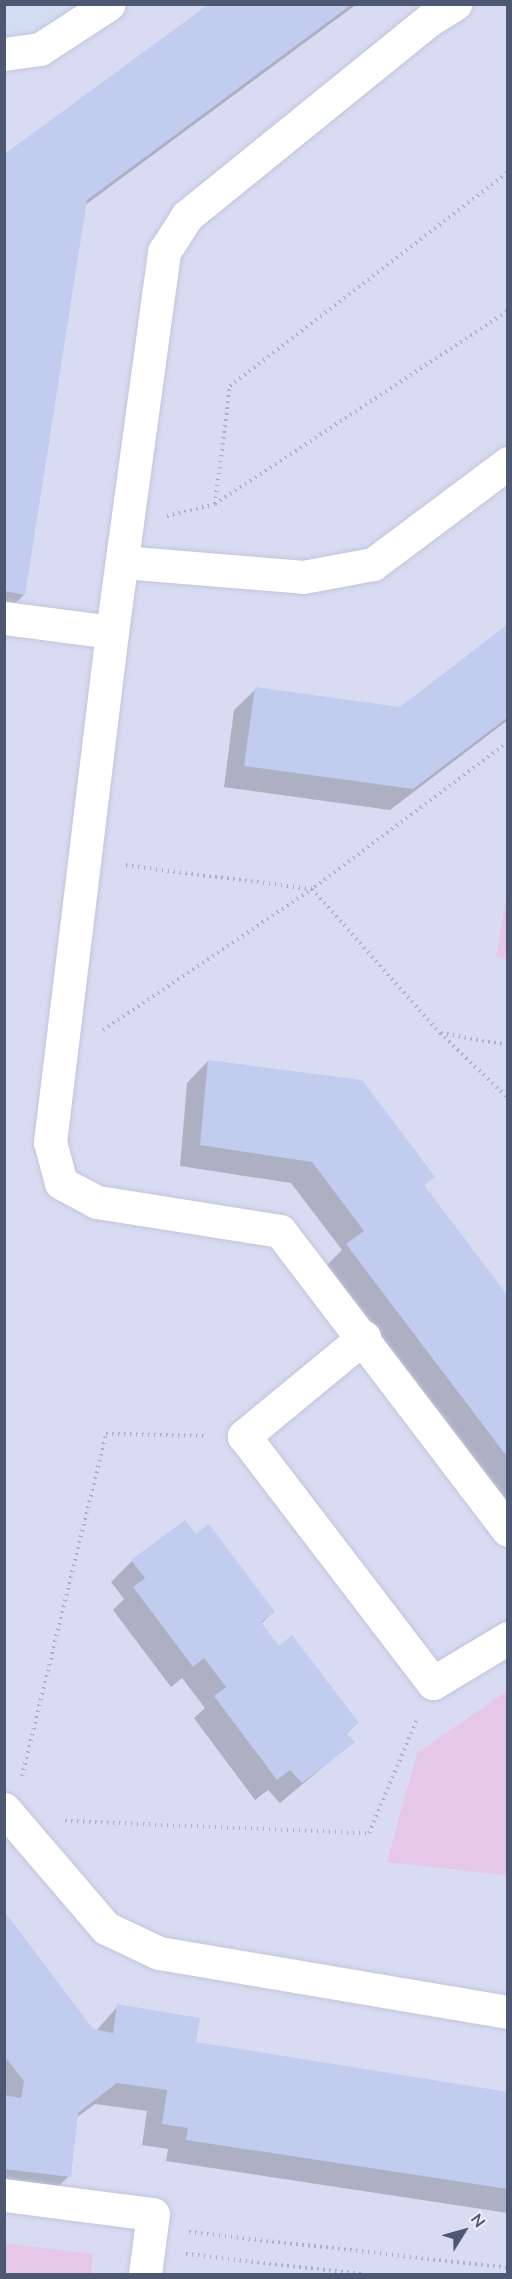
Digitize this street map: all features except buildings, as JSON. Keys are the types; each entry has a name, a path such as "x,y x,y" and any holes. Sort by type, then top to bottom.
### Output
{"lane":[{"path":"4,54 40,49 109,4"},
{"path":"455,4 429,20 187,216 164,252 112,632 86,861 50,1142 62,1183 98,1203 280,1231 364,1337 507,1530"},
{"path":"122,562 303,577 373,564 507,463"},
{"path":"4,618 112,632"},
{"path":"364,1337 244,1436 433,1683 507,1638"},
{"path":"8,1814 106,1928 159,1953 507,2012"},
{"path":"4,2195 153,2214 145,2274"}],"path":[{"path":"215,504 230,386 507,172"},
{"path":"128,525 215,504 507,311"},
{"path":"62,1058 312,889 507,742"},
{"path":"86,861 312,889 440,1033 507,1098"},
{"path":"440,1033 507,1045"},
{"path":"244,1436 106,1434 8,1814 369,1833 433,1683"},
{"path":"152,2227 507,2268"}],"shaded area":[{"path":"5,5 76,5 5,58"},
{"path":"76,5 507,5 507,2274 5,2274 5,58"},
{"path":"507,893 507,959 496,957"},
{"path":"507,1691 507,1875 387,1862 417,1753"},
{"path":"5,2243 93,2254 91,2274 5,2274"}]}
